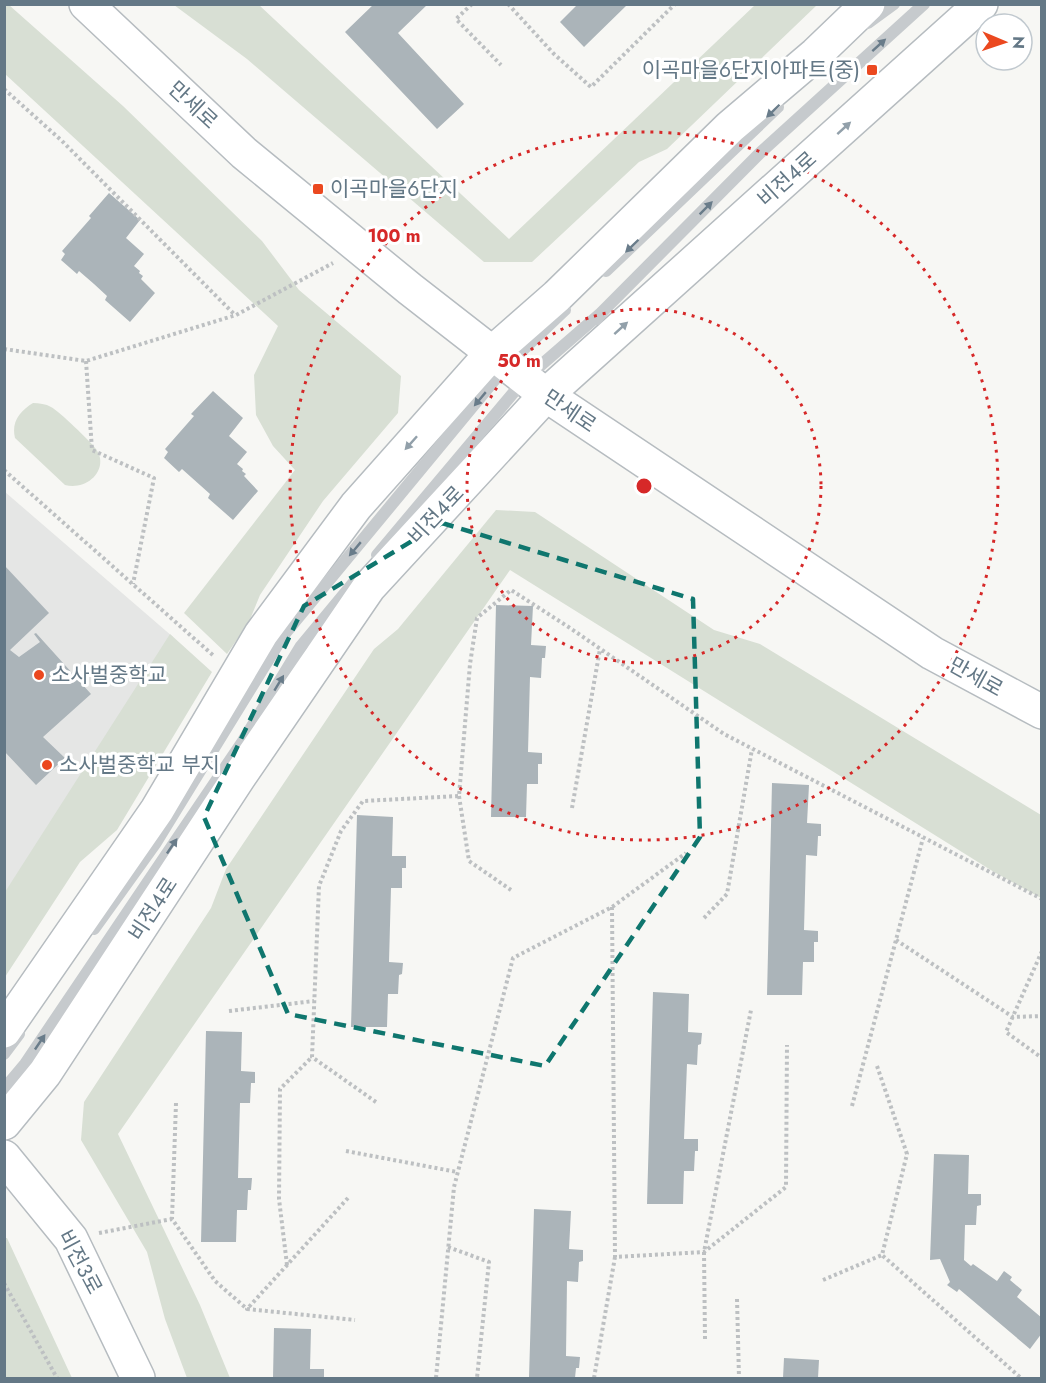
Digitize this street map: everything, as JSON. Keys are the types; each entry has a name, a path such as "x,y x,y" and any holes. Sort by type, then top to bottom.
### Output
{"main road":[{"name":"만세로","path":"86,4 244,153 410,289 518,373 932,652 1041,712"},
{"name":"비전4로","path":"15,1028 158,810 261,634 356,506 518,373 981,4"},
{"name":"비전4로","path":"4,1123 45,1073 239,777 518,373 557,296 730,127 817,61 864,16"},
{"name":"비전3로","path":"4,1157 71,1239 138,1378"}],"lane":[{"path":"864,16 894,4"},
{"path":"87,940 155,844 283,636 518,373 601,313 761,152 924,4"},
{"path":"594,283 783,101"},
{"path":"4,1089 32,1054 243,741 301,646 364,570 576,299"},
{"path":"518,373 601,313"},
{"path":"4,1054 15,1028"}],"path":[{"path":"472,4 456,19 501,65"},
{"path":"508,4 553,53 591,87 675,4"},
{"path":"4,89 62,141 236,315"},
{"path":"4,349 86,361 236,315 361,249"},
{"path":"86,361 92,450 154,478 133,584"},
{"path":"4,470 219,660"},
{"path":"511,890 469,861 459,796 470,664 477,618 511,590 724,734 1041,899"},
{"path":"572,808 600,650"},
{"path":"704,918 727,894 752,749"},
{"path":"287,1265 279,1199 280,1089 312,1057 320,886 341,831 363,801 459,796"},
{"path":"852,1106 923,838"},
{"path":"436,1378 454,1187 513,958 612,907 686,853"},
{"path":"594,1378 615,1257 612,907"},
{"path":"896,940 1013,1017 1041,1016"},
{"path":"1041,951 1006,1032 1041,1058"},
{"path":"229,1011 314,1001"},
{"path":"705,1340 704,1252 751,1010"},
{"path":"615,1257 704,1252 786,1187 788,1045"},
{"path":"312,1057 376,1102"},
{"path":"877,1066 907,1154 882,1255"},
{"path":"176,1103 172,1219 214,1281 247,1309 355,1320"},
{"path":"346,1151 457,1172"},
{"path":"247,1309 348,1197"},
{"path":"71,1239 172,1219"},
{"path":"448,1247 489,1262 477,1378"},
{"path":"823,1280 882,1255"},
{"path":"882,1255 1021,1378"},
{"path":"4,1283 57,1378"},
{"path":"4,1298 11,1294"},
{"path":"736,1299 740,1378"}],"highlighted area":[{"path":"442,523 693,599 700,837 545,1066 288,1014 204,817 304,606"}],"shaded area":[{"path":"4,5 9,5 123,106 262,241 299,290 401,376 398,413 323,501 260,595 249,622 227,654 184,613 295,470 273,446 256,415 254,375 278,326 5,74"},
{"path":"174,5 259,5 509,239 755,5 817,5 667,149 639,162 532,262 484,262 247,59"},
{"path":"33,403 45,404 55,410 96,449 100,457 100,465 95,476 90,480 78,486 65,485 15,438 14,427 18,418"},
{"name":"소사벌중학교 부지","path":"5,492 173,637 5,893"},
{"path":"496,510 535,512 714,630 760,644 1041,815 1041,898 994,872 510,570 118,1134 200,1305 230,1378 187,1378 165,1319 147,1252 81,1140 84,1102 211,908 226,869 374,649 398,629"},
{"path":"170,634 212,672 117,830 80,862 5,977 5,892"},
{"path":"5,1238 7,1238 72,1378 5,1378"}],"building":[{"path":"374,4 428,4 398,33 464,104 437,129 345,32"},
{"path":"578,4 628,4 584,47 560,22"},
{"path":"109,193 140,220 126,238 144,254 134,266 143,276 141,279 155,293 130,322 105,300 107,296 94,284 79,271 77,274 61,260 65,254 62,251"},
{"path":"213,391 243,418 229,436 247,452 237,464 246,474 244,476 258,491 233,520 208,498 210,494 182,469 179,472 164,458 168,452 165,449 194,416 191,414"},
{"name":"소사벌중학교","path":"4,565 49,613 10,650 19,657 40,642 34,634 36,633 91,694 43,737 65,758 36,785 4,751"},
{"path":"496,605 533,606 531,645 546,646 545,658 542,658 541,678 530,677 528,752 542,753 542,764 538,764 538,784 527,784 526,817 491,817"},
{"path":"772,783 809,785 807,823 821,824 817,856 806,855 804,930 818,931 818,942 814,942 814,962 803,962 802,995 767,995"},
{"path":"357,815 393,817 392,856 406,856 406,868 402,868 402,888 391,888 389,962 403,963 402,974 399,975 398,994 388,994 387,1027 351,1027"},
{"path":"653,992 689,994 688,1032 702,1033 701,1044 698,1045 697,1065 687,1064 684,1139 698,1139 698,1151 695,1151 694,1171 684,1171 683,1204 647,1204"},
{"path":"206,1031 242,1032 241,1071 255,1072 255,1083 251,1083 250,1103 240,1103 238,1178 252,1178 251,1190 248,1190 247,1210 237,1210 236,1242 201,1242"},
{"path":"934,1154 969,1155 968,1194 981,1194 981,1205 977,1206 976,1225 965,1225 964,1260 997,1281 1004,1271 1012,1277 1010,1280 1022,1290 1017,1297 1042,1318 1042,1333 1030,1349 959,1289 957,1292 947,1285 950,1282 940,1259 930,1260"},
{"path":"534,1209 571,1211 569,1249 583,1250 583,1261 579,1262 578,1282 567,1281 566,1356 580,1357 575,1378 529,1378"},
{"path":"274,1328 311,1329 310,1369 324,1369 324,1378 273,1378"},
{"path":"784,1358 819,1360 818,1378 783,1378"}],"place":[{"name":"이곡마을6단지아파트(중)","path":"872,70"},
{"name":"이곡마을6단지","path":"318,189"},
{"name":"소사벌중학교","path":"39,675"},
{"name":"소사벌중학교 부지","path":"47,765"}]}
